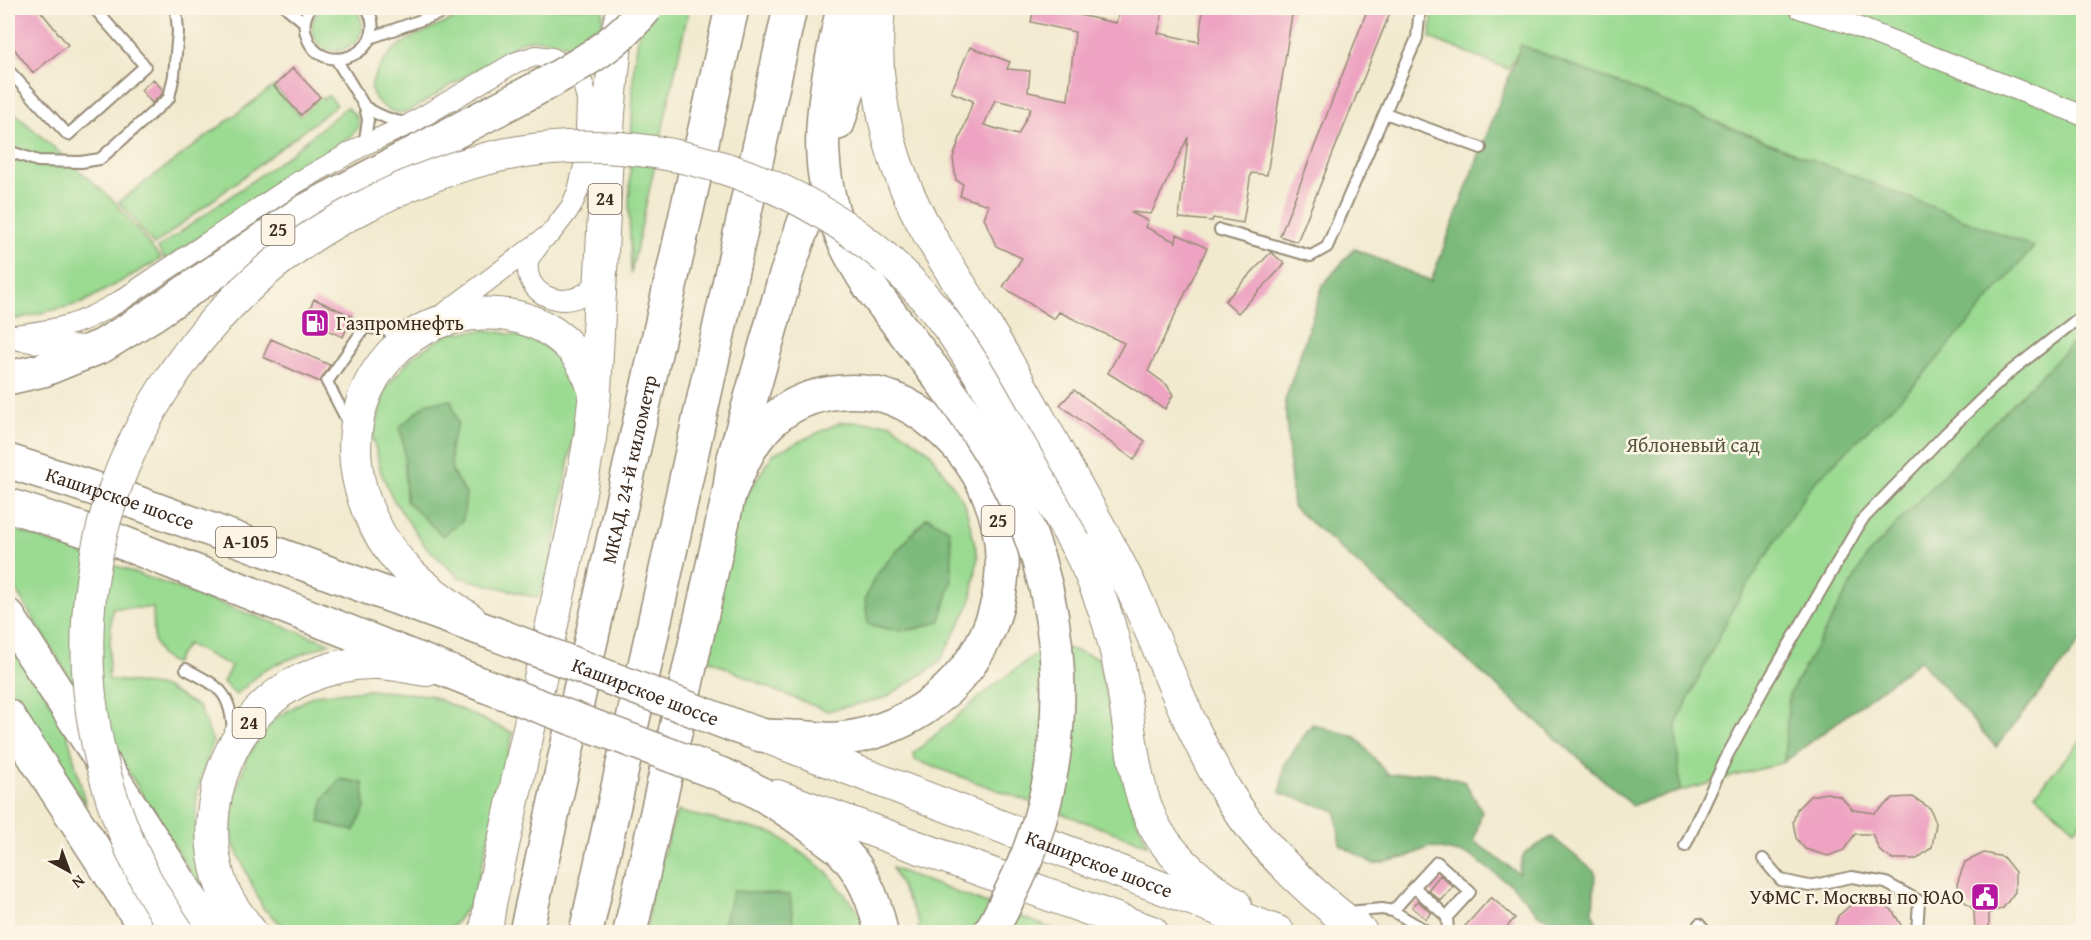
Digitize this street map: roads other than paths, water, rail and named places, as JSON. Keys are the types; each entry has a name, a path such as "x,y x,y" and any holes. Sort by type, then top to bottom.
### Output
{"highway":[{"name":"25","path":"8,378 43,370 102,346 305,212 586,62 612,44 646,8"},
{"name":"МКАД, 24-й километр","path":"526,933 732,8"},
{"path":"586,933 790,8"},
{"path":"843,8 823,117 822,150 827,192 840,234 870,287 993,457 1016,502 1037,555 1053,618 1058,682 1056,749 1043,813 1024,867 990,933"},
{"path":"833,139 873,8"},
{"path":"630,933 729,494 734,458 784,281 804,223"},
{"name":"25","path":"729,494 746,454 765,428 790,406 825,393 861,390 899,400 948,434 970,462 991,498 1002,537 1004,573 997,609 984,643 964,672 940,698 914,715 877,730 838,739 749,730"},
{"name":"Каширское шоссе","path":"8,461 135,502 749,730"},
{"name":"Каширское шоссе","path":"8,505 118,541 472,681 731,779"},
{"path":"8,616 212,933"},
{"path":"8,716 148,933"},
{"path":"731,779 804,820 844,853 867,889 877,911 881,933"}],"main road":[{"name":"24","path":"595,392 609,113 617,33 623,8"},
{"path":"879,8 877,29 880,92 902,179 917,213 1024,391 1103,534 1134,594 1202,744 1228,794 1277,856 1334,911 1361,933"},
{"path":"178,933 148,885 112,801 97,746 90,692 88,631 92,581 119,475 147,416 172,375 201,336 234,299 274,264 314,235 351,213 408,185 464,164 518,152 569,147 641,149 702,161 790,193 833,218 874,249 907,278 938,312 982,376 1088,568 1113,635 1138,777 1146,806 1158,832 1192,873 1220,895 1278,933"},
{"path":"472,933 488,918 574,525 590,438 595,392 586,368 572,349 533,322 488,313 464,314 439,322 414,335 394,351 375,374 363,397 354,434 356,469 362,496 381,536 409,572 440,598 490,632"},
{"name":"24","path":"251,933 232,908 219,878 212,848 213,811 220,776 234,745 254,716 280,692 315,675 342,666 374,663 472,681"},
{"name":"Каширское шоссе","path":"749,730 1278,933"},
{"name":"Каширское шоссе","path":"731,779 1152,933"}],"street":[{"path":"1799,8 1847,23 2084,116"},
{"path":"8,337 70,325 120,301 281,192 364,145 410,124 516,62 528,58 552,58 573,70 583,84 587,99 583,175 571,207 561,222 543,239 414,335"},
{"path":"543,239 528,263 532,281 545,295 563,301 582,296 596,284 601,270"},
{"path":"8,337 43,344 102,346"}],"lane":[{"path":"8,70 68,135 145,66 94,8"},
{"path":"8,151 38,161 81,162 100,159 168,99 174,75 177,42 176,8"},
{"path":"287,8 304,22"},
{"path":"309,8 304,22 305,31 313,47 328,57 336,59 357,54 365,47 370,38 372,21 370,9"},
{"path":"370,38 455,8"},
{"path":"1220,230 1311,255 1327,247 1417,38 1420,8"},
{"path":"336,59 365,107 368,120 364,145"},
{"path":"365,107 393,122 410,124"},
{"path":"1385,113 1481,148"},
{"path":"1684,846 1728,754 1765,686 1862,520 1947,432 2010,372 2084,314"},
{"path":"186,669 215,684 226,698 233,720 234,745"},
{"path":"1763,859 1781,880 1809,885 1852,877 1886,883 1919,901 1917,933"},
{"path":"1393,911 1437,862 1470,892 1447,917"},
{"path":"1414,887 1447,917 1448,933"},
{"path":"1334,911 1355,912 1382,909 1393,911 1428,933"}],"place":[{"name":"Газпромнефть","path":"315,323"},
{"name":"УФМС г. Москвы по ЮАО","path":"1985,897"}],"park label":[{"name":"Яблоневый сад","path":"1693,445"}]}
